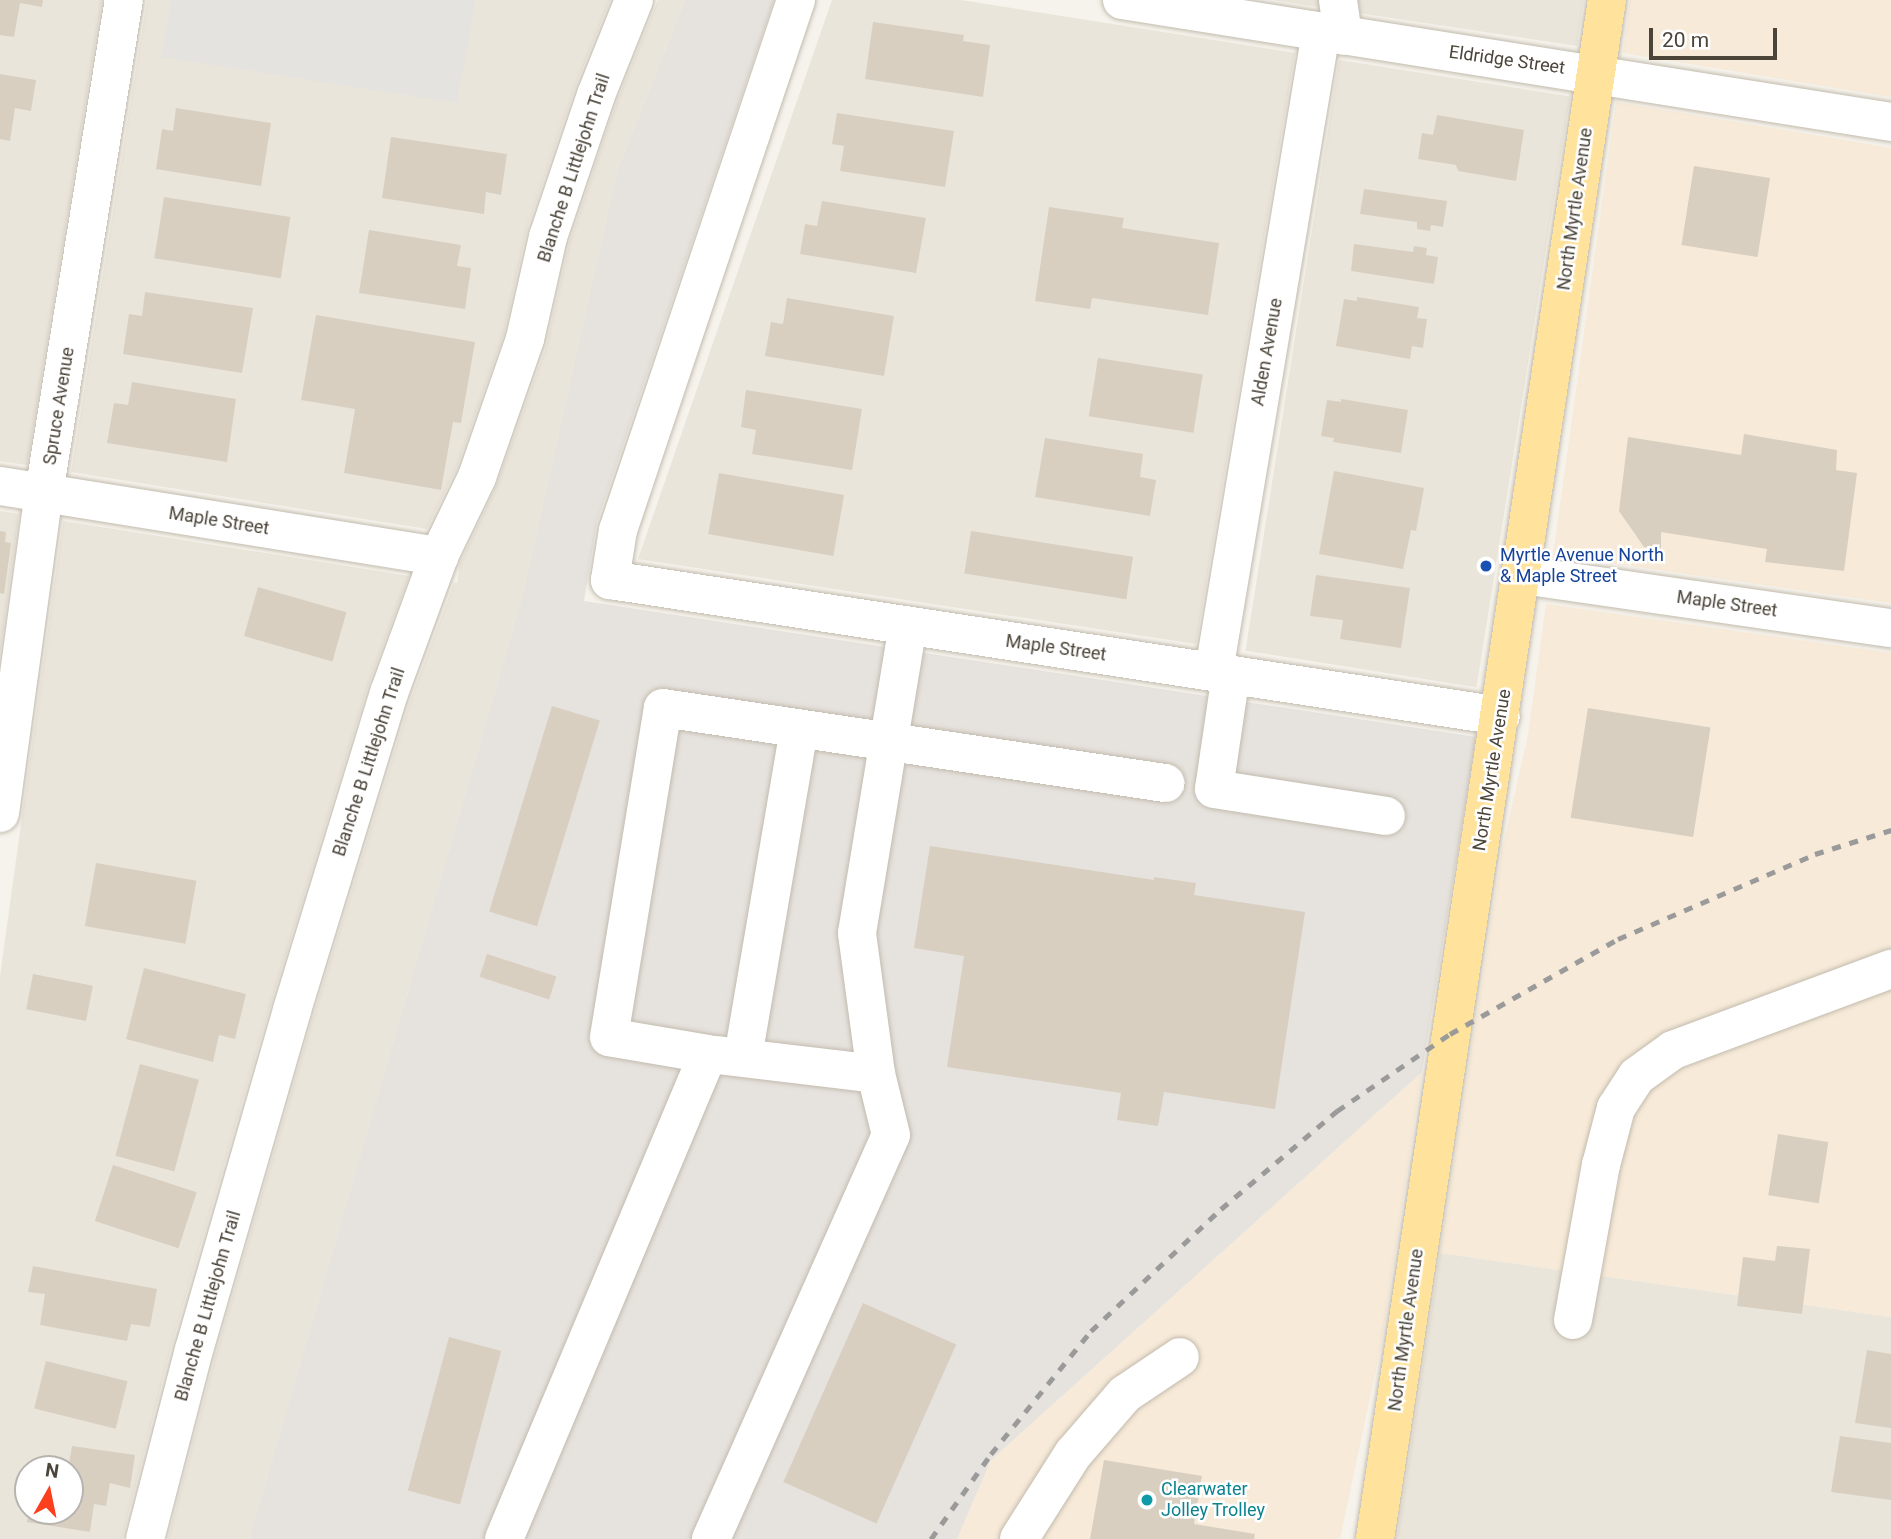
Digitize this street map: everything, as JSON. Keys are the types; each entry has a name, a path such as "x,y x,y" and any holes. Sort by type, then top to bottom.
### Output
{"main road":[{"name":"North Myrtle Avenue","path":"1375,1539 1607,0"}],"street":[{"name":"Spruce Avenue","path":"0,813 44,493 124,0"},
{"name":"Blanche B Littlejohn Trail","path":"145,1539 194,1350 292,1010 389,693 439,556 481,464 525,339 548,237 596,95 634,0"},
{"name":"Maple Street","path":"796,0 618,530 610,580 1501,716"},
{"name":"Eldridge Street","path":"1122,0 1334,23 1595,73 1891,122"},
{"name":"Alden Avenue","path":"1334,23 1222,672 1214,789 1386,816"},
{"name":"Maple Street","path":"0,486 439,556"},
{"name":"Maple Street","path":"1522,575 1891,628"},
{"path":"711,1539 891,1135 876,1074 857,933 908,626"},
{"path":"876,1074 725,1056 609,1037 663,708 1165,783"},
{"path":"505,1539 725,1056 799,729"},
{"path":"1573,1320 1601,1165 1616,1108 1637,1076 1673,1050 1891,969"},
{"path":"1019,1539 1073,1454 1125,1394 1180,1357"}],"shaded area":[{"path":"0,0 102,0 27,465 0,461"},
{"path":"147,0 610,0 576,85 527,229 504,333 457,467 427,529 71,472"},
{"path":"171,0 476,0 457,103 161,57"},
{"path":"658,0 685,0 617,171 522,598 249,1539 168,1539 215,1357 313,1017 410,701 454,583 457,583 460,563 497,485 546,347 569,244 616,104"},
{"path":"685,0 774,0 597,522 584,601 1476,737 1422,1072 991,1460 957,1539 249,1539 522,598 617,171"},
{"path":"832,0 961,0 1295,53 1196,644 638,559"},
{"path":"1273,0 1584,0 1577,46"},
{"path":"1630,0 1891,0 1891,97 1623,53"},
{"path":"1339,60 1570,97 1477,687 1245,651"},
{"path":"1616,102 1891,148 1891,603 1553,555"},
{"path":"0,511 19,514 0,654"},
{"path":"63,521 409,576 368,686 271,1003 172,1344 122,1539 0,1539 0,976"},
{"path":"1546,604 1891,653 1891,1317 1440,1253 1502,849 1528,735"},
{"path":"1422,1072 1382,1341 1340,1539 957,1539 991,1460"},
{"path":"1440,1253 1891,1317 1891,1539 1397,1539"}],"building":[{"path":"0,0 43,0 42,7 20,3 14,37 0,35"},
{"path":"873,22 964,35 963,41 990,45 983,97 865,79"},
{"path":"0,74 36,80 31,111 15,108 10,141 0,139"},
{"path":"176,108 271,123 261,186 156,169 162,129 173,131"},
{"path":"837,113 954,131 945,187 840,171 844,146 832,144"},
{"path":"1437,115 1524,130 1516,181 1458,171 1456,165 1418,159 1422,133 1433,135"},
{"path":"391,137 507,154 501,195 486,192 484,214 382,198"},
{"path":"1694,166 1770,178 1758,257 1681,245"},
{"path":"1364,189 1447,201 1443,227 1431,225 1430,231 1417,229 1417,222 1360,214"},
{"path":"164,197 290,217 281,278 154,258"},
{"path":"822,201 926,218 916,273 800,254 805,224 817,226"},
{"path":"1049,207 1124,218 1122,228 1219,243 1208,315 1092,298 1090,309 1035,301"},
{"path":"369,230 461,245 457,266 471,268 465,309 359,293"},
{"path":"1354,244 1413,252 1414,246 1427,248 1426,255 1438,257 1434,284 1351,271"},
{"path":"145,292 253,308 242,373 123,354 129,314 142,316"},
{"path":"1357,297 1419,307 1417,318 1427,319 1423,348 1412,346 1410,359 1336,346 1344,299 1357,301"},
{"path":"787,298 894,316 884,376 765,356 771,322 783,324"},
{"path":"316,315 475,342 461,423 453,422 441,490 344,473 355,409 301,400"},
{"path":"1098,358 1203,375 1193,433 1089,416"},
{"path":"132,382 236,399 227,462 107,443 114,403 128,405"},
{"path":"746,390 862,409 852,470 752,454 756,430 741,427"},
{"path":"1341,399 1408,410 1401,453 1333,442 1334,438 1321,436 1327,400 1341,402"},
{"path":"1744,434 1837,450 1836,470 1857,473 1844,571 1765,562 1767,549 1661,532 1661,550 1644,547 1619,511 1628,437 1741,455"},
{"path":"1045,438 1143,454 1140,477 1156,480 1150,516 1035,497"},
{"path":"1334,471 1424,488 1416,531 1411,530 1403,569 1319,554"},
{"path":"719,473 844,495 833,556 708,534"},
{"path":"0,531 6,532 5,542 11,543 4,594 0,593"},
{"path":"971,531 1133,557 1126,599 964,573"},
{"path":"1316,575 1410,588 1401,648 1340,639 1343,620 1310,616"},
{"path":"258,587 346,612 332,661 244,636"},
{"path":"552,706 600,721 537,926 489,912"},
{"path":"1588,708 1710,727 1693,837 1571,818"},
{"path":"930,846 1154,880 1154,877 1196,883 1194,895 1305,912 1275,1109 1164,1092 1158,1126 1117,1120 1121,1093 947,1067 964,956 914,948"},
{"path":"96,863 196,881 185,944 85,926"},
{"path":"487,954 556,977 549,999 480,977"},
{"path":"144,968 246,994 235,1039 219,1035 213,1062 126,1039"},
{"path":"33,974 93,986 86,1021 26,1009"},
{"path":"140,1064 199,1080 174,1172 115,1156"},
{"path":"1778,1134 1828,1142 1819,1203 1768,1195"},
{"path":"113,1165 197,1192 178,1248 95,1221"},
{"path":"1777,1246 1810,1249 1802,1314 1737,1306 1743,1257 1775,1261"},
{"path":"33,1266 157,1289 150,1327 131,1324 127,1341 40,1325 45,1294 28,1292"},
{"path":"863,1303 956,1344 876,1524 783,1482"},
{"path":"449,1337 501,1351 460,1505 408,1491"},
{"path":"1867,1350 1891,1354 1891,1428 1855,1423"},
{"path":"46,1361 128,1381 116,1429 34,1409"},
{"path":"1840,1436 1891,1443 1891,1500 1831,1492"},
{"path":"72,1446 135,1455 130,1488 110,1483 106,1506 94,1504 90,1532 46,1525 84,1525 84,1455 70,1455"},
{"name":"Clearwater Jolley Trolley","path":"1104,1460 1202,1476 1194,1524 1255,1534 1254,1539 1090,1539"}],"railway":[{"path":"931,1539 991,1454 1091,1331 1221,1209 1337,1111 1450,1034 1618,939 1815,854 1891,830"}],"place":[{"name":"Myrtle Avenue North & Maple Street","path":"1486,566"},
{"name":"Clearwater Jolley Trolley","path":"1147,1500"}]}
